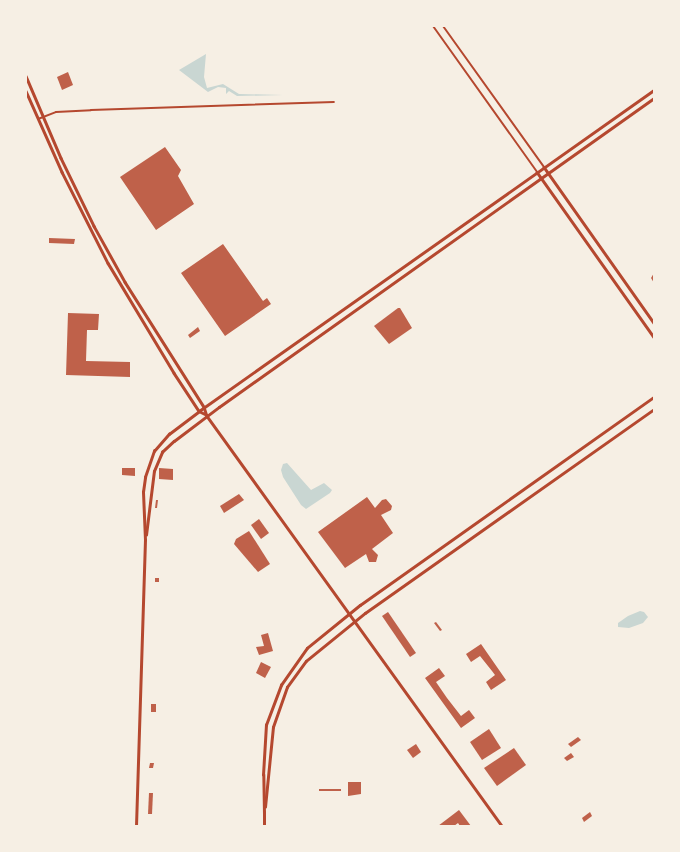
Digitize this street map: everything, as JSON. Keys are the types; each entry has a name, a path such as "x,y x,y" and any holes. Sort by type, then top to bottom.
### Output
{"main road":[{"path":"26,76 42,117 107,250 148,321 204,407 207,416 502,826"},
{"path":"136,826 145,540 143,492 149,462 154,451 169,434 204,407 654,90"},
{"path":"26,91 38,119 106,258 199,411 207,416"},
{"path":"145,540 151,485 157,462 170,445 207,416 654,98"},
{"path":"544,167 654,323"},
{"path":"537,172 654,337"},
{"path":"264,826 265,737 276,696 299,657 348,614 654,397"},
{"path":"264,814 272,727 281,700 306,661 354,621 654,409"}],"street":[{"path":"433,26 537,172"},
{"path":"443,26 544,167"},
{"path":"38,119 56,112 334,102"}],"shaded area":[{"path":"206,54 204,77 207,88 223,84 239,94 283,95 237,96 229,91 226,94 226,88 218,87 208,92 179,70"},
{"path":"287,463 311,490 324,483 332,490 330,493 306,509 301,505 283,477 281,470 283,464"},
{"path":"640,611 644,612 648,617 643,623 629,628 618,627 618,623 628,616"}],"building":[{"path":"68,72 73,85 62,90 57,77"},
{"path":"165,147 181,170 178,176 194,204 156,230 120,177"},
{"path":"49,238 75,239 74,244 49,243"},
{"path":"223,244 263,301 267,298 271,304 225,336 181,273"},
{"path":"654,273 654,283 651,278"},
{"path":"400,308 412,328 389,344 374,326"},
{"path":"68,313 99,314 98,330 87,330 86,361 130,362 130,377 66,375"},
{"path":"198,327 200,331 190,338 188,335"},
{"path":"122,468 135,468 135,476 122,475"},
{"path":"159,468 173,469 173,480 159,479"},
{"path":"239,494 244,500 224,513 220,506"},
{"path":"367,497 375,508 382,500 386,499 392,506 391,510 381,515 393,533 372,549 378,555 376,562 369,562 366,554 345,568 318,532"},
{"path":"156,500 158,500 157,508 155,508"},
{"path":"259,519 269,533 261,539 251,525"},
{"path":"249,531 270,564 258,572 234,544 236,539"},
{"path":"155,578 159,578 159,582 155,582"},
{"path":"388,612 416,653 410,657 382,616"},
{"path":"436,622 442,630 440,631 434,623"},
{"path":"268,633 273,651 259,655 256,647 264,646 261,635"},
{"path":"481,644 506,680 491,690 486,682 495,675 480,656 471,662 466,654"},
{"path":"261,662 271,667 265,678 256,673"},
{"path":"439,668 445,676 436,682 447,698 461,716 469,710 475,718 461,728 425,678"},
{"path":"151,704 156,704 156,712 151,712"},
{"path":"489,729 501,748 482,760 470,742"},
{"path":"578,737 581,740 571,747 568,744"},
{"path":"416,744 421,752 413,758 407,750"},
{"path":"514,748 526,765 497,786 484,768"},
{"path":"571,753 574,757 567,761 564,758"},
{"path":"150,763 154,763 153,768 149,768"},
{"path":"348,782 361,782 361,794 348,796"},
{"path":"319,789 341,789 341,791 319,791"},
{"path":"149,793 153,793 152,814 148,814"},
{"path":"459,810 471,826 460,826 458,823 454,826 438,826"},
{"path":"590,812 592,816 584,822 582,818"}]}
